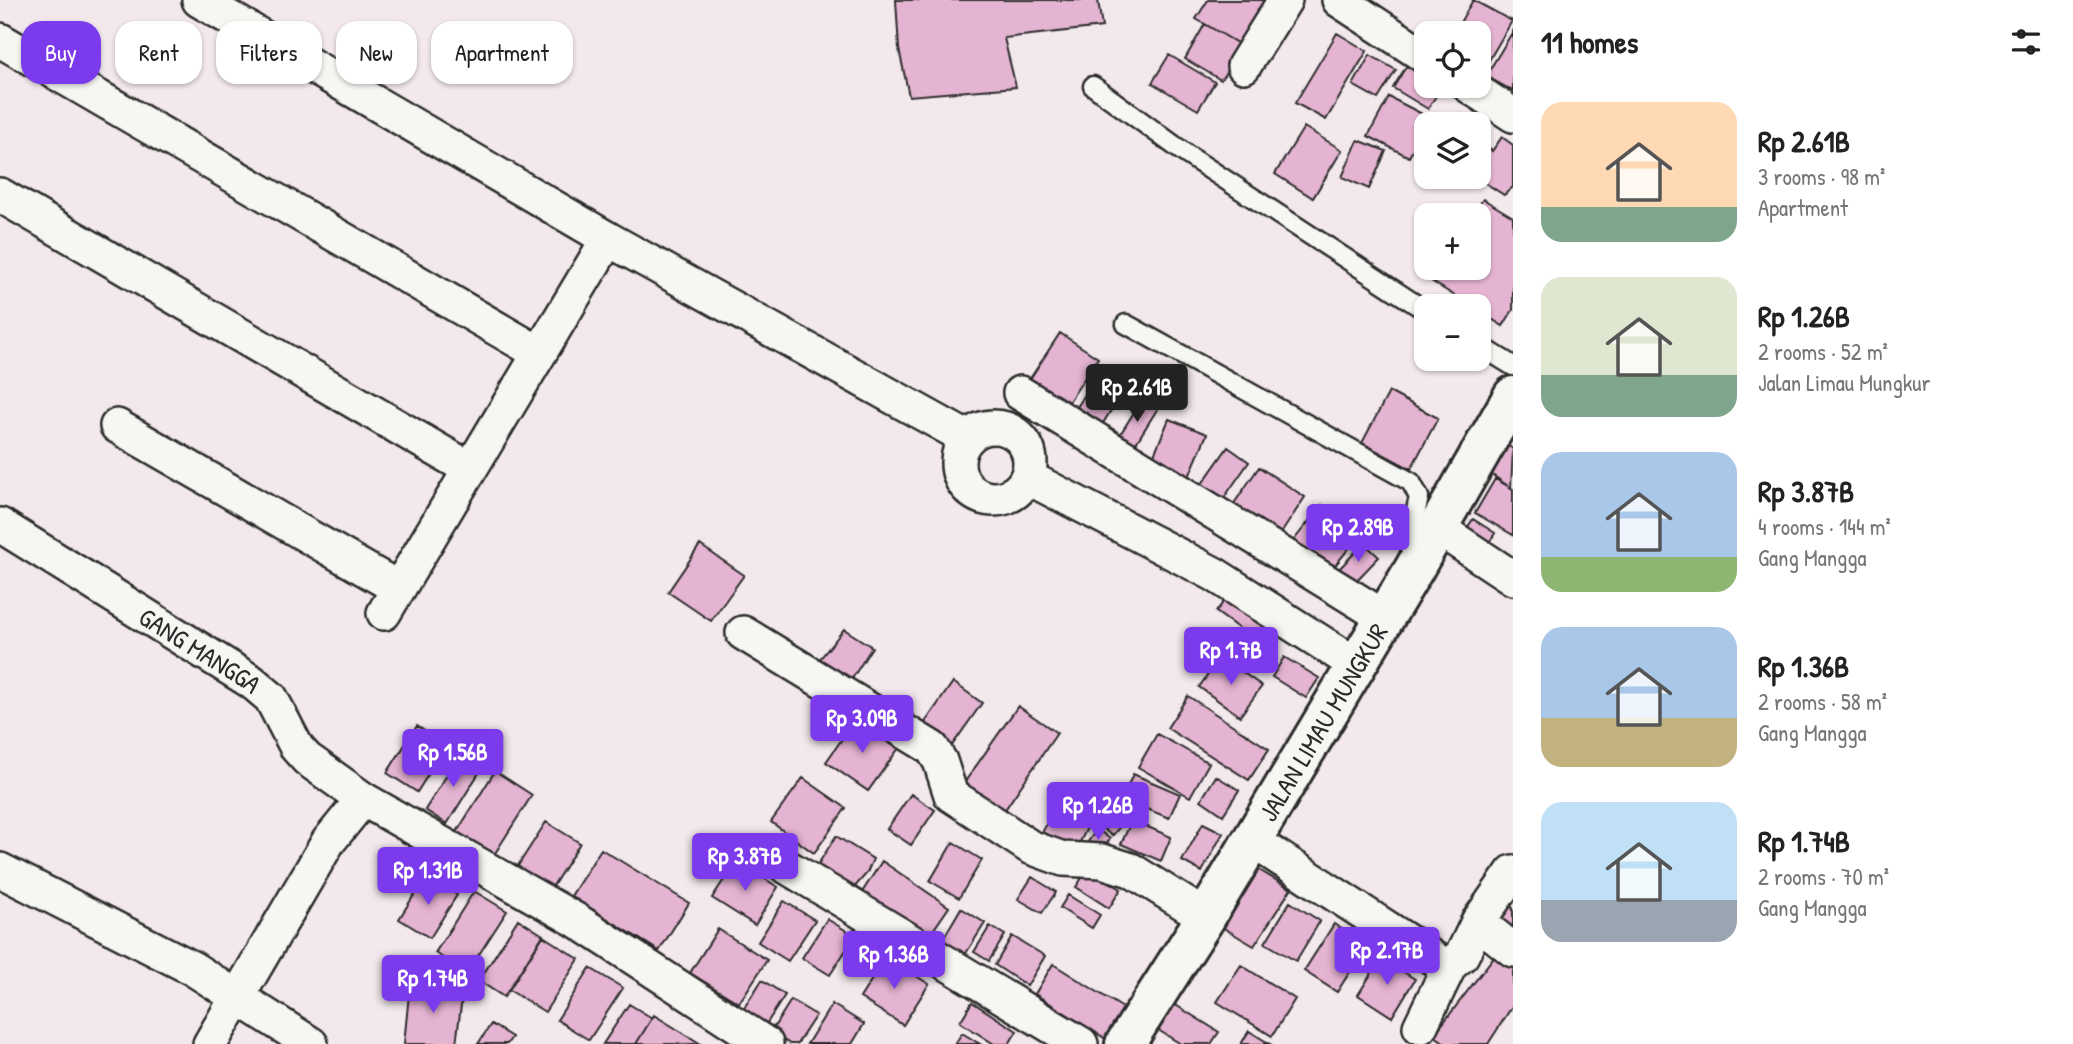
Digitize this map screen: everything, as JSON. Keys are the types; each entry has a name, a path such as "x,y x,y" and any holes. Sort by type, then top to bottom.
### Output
{"street":[{"path":"199,0 608,239 967,438"},
{"path":"1244,66 1285,0"},
{"path":"1339,0 1414,49"},
{"path":"0,40 540,353"},
{"path":"1488,98 1513,114"},
{"path":"0,195 470,469"},
{"path":"117,426 391,601 608,239"},
{"path":"1020,394 1384,617"},
{"name":"JALAN LIMAU MUNGKUR","path":"1125,1044 1206,917 1250,839 1414,569 1513,396"},
{"path":"989,427 1013,433 1028,452 1027,477 1020,488 998,499 974,493 964,485 957,461 967,438 989,427"},
{"path":"1027,477 1214,575 1355,664"},
{"name":"GANG MANGGA","path":"0,525 252,682 271,698 297,748 307,759 363,799 576,920 766,1044"},
{"path":"1436,527 1513,578"},
{"path":"743,633 932,748 940,761 951,795 1030,847 1063,859 1102,861 1131,870 1206,917"},
{"path":"210,1044 328,842 363,799"},
{"path":"1250,839 1449,967"},
{"path":"784,865 1081,1044"},
{"path":"0,870 237,994 311,1044"},
{"path":"1420,1027 1449,967 1462,955 1478,922 1513,872"},
{"path":"1478,922 1513,950"}],"lane":[{"path":"1093,86 1186,154 1414,303"},
{"path":"1126,324 1411,482 1419,497 1409,541 1414,569"},
{"path":"1491,352 1513,366"}],"building":[{"path":"896,0 1098,0 1102,27 1004,38 1016,87 909,96 899,49"},
{"path":"1208,0 1275,0 1246,48 1196,19"},
{"path":"1473,0 1512,21 1491,57 1491,21 1461,21"},
{"path":"1205,24 1242,46 1221,80 1185,59"},
{"path":"1513,31 1513,91 1491,79 1491,68"},
{"path":"1337,33 1367,51 1326,120 1295,103"},
{"path":"1169,55 1215,82 1198,110 1152,83"},
{"path":"1370,55 1396,70 1378,99 1353,85"},
{"path":"1407,65 1414,69 1414,98 1435,98 1428,109 1393,88"},
{"path":"1389,97 1418,112 1414,112 1414,148 1409,157 1368,136"},
{"path":"1304,127 1342,150 1313,198 1275,174"},
{"path":"1502,137 1513,145 1513,187 1504,195 1491,187 1492,151"},
{"path":"1358,140 1386,151 1369,189 1342,177"},
{"path":"1491,204 1513,217 1513,310 1503,326 1491,318 1491,294 1452,294 1431,281 1491,280"},
{"path":"1060,333 1098,358 1064,409 1026,385"},
{"path":"1098,373 1124,389 1097,433 1071,417"},
{"path":"1389,392 1438,418 1411,469 1362,443"},
{"path":"1143,398 1158,408 1131,451 1116,441"},
{"path":"1169,419 1207,434 1185,486 1147,471"},
{"path":"1507,445 1513,449 1511,488 1488,472"},
{"path":"1228,447 1249,462 1219,505 1197,491"},
{"path":"1259,467 1305,497 1278,538 1231,508"},
{"path":"1495,479 1513,489 1513,535 1475,513"},
{"path":"1322,505 1360,535 1328,574 1290,545"},
{"path":"1473,519 1495,533 1489,543 1467,528"},
{"path":"1364,543 1379,557 1353,584 1338,570"},
{"path":"700,545 744,575 711,621 668,592"},
{"path":"1233,589 1275,620 1259,643 1216,612"},
{"path":"844,629 872,647 850,682 816,664"},
{"path":"1221,657 1262,686 1240,716 1199,687"},
{"path":"1284,657 1319,678 1306,698 1272,677"},
{"path":"953,682 982,703 951,747 922,727"},
{"path":"1188,696 1269,749 1249,780 1167,728"},
{"path":"1018,706 1057,733 1002,814 962,786"},
{"path":"856,719 899,748 868,791 826,762"},
{"path":"417,726 447,745 417,792 387,773"},
{"path":"1157,734 1209,763 1190,797 1138,767"},
{"path":"460,754 482,768 447,824 425,810"},
{"path":"495,771 532,795 492,858 455,835"},
{"path":"1133,774 1180,794 1169,818 1122,799"},
{"path":"1216,776 1239,790 1223,815 1201,800"},
{"path":"803,778 846,808 814,853 771,822"},
{"path":"1066,785 1100,802 1076,850 1042,833"},
{"path":"911,794 935,810 911,845 887,829"},
{"path":"1116,807 1128,817 1112,836 1100,826"},
{"path":"1132,820 1171,837 1161,861 1121,844"},
{"path":"546,822 580,843 546,897 512,875"},
{"path":"1203,823 1223,833 1202,872 1182,861"},
{"path":"1097,829 1110,839 1099,855 1085,846"},
{"path":"836,836 873,859 867,873 853,889 815,869"},
{"path":"953,842 982,860 959,898 930,881"},
{"path":"601,849 689,903 659,951 571,896"},
{"path":"736,861 778,887 755,925 712,898"},
{"path":"882,861 949,907 927,939 861,894"},
{"path":"1088,869 1121,889 1109,908 1076,887"},
{"path":"1259,870 1291,889 1254,946 1222,927"},
{"path":"426,876 457,895 430,938 399,919"},
{"path":"1032,877 1056,892 1042,913 1018,899"},
{"path":"474,891 507,911 467,973 435,953"},
{"path":"1068,895 1100,915 1092,928 1060,908"},
{"path":"784,901 815,920 788,961 758,942"},
{"path":"1290,902 1320,921 1296,961 1265,943"},
{"path":"1509,906 1513,908 1513,935 1497,926"},
{"path":"961,908 985,923 963,958 940,944"},
{"path":"518,919 543,935 504,997 479,981"},
{"path":"827,919 855,936 830,975 802,958"},
{"path":"1334,924 1367,945 1337,992 1304,971"},
{"path":"990,926 1005,935 989,961 974,952"},
{"path":"718,929 767,960 739,1003 690,973"},
{"path":"543,936 579,959 545,1012 509,990"},
{"path":"1012,936 1045,956 1027,986 995,965"},
{"path":"1499,950 1513,960 1513,1005 1488,1044 1446,1044 1434,1035"},
{"path":"886,957 929,984 903,1025 860,998"},
{"path":"1381,958 1415,979 1392,1017 1358,995"},
{"path":"1053,964 1123,1008 1106,1039 1035,994"},
{"path":"1241,965 1295,999 1272,1036 1217,1002"},
{"path":"590,968 623,988 589,1040 557,1020"},
{"path":"762,980 785,995 765,1026 742,1011"},
{"path":"410,984 463,990 456,1044 404,1044"},
{"path":"791,1000 816,1015 797,1044 790,1044 771,1032"},
{"path":"972,1002 1017,1031 1009,1044 994,1044 960,1022"},
{"path":"629,1004 652,1018 636,1044 603,1044"},
{"path":"832,1004 864,1024 852,1044 807,1044"},
{"path":"1174,1004 1219,1032 1211,1044 1181,1044 1158,1030"},
{"path":"654,1015 701,1044 636,1044"},
{"path":"491,1024 512,1037 507,1044 478,1044"},
{"path":"1249,1031 1270,1044 1241,1044"},
{"path":"962,1033 980,1044 955,1044"}]}
